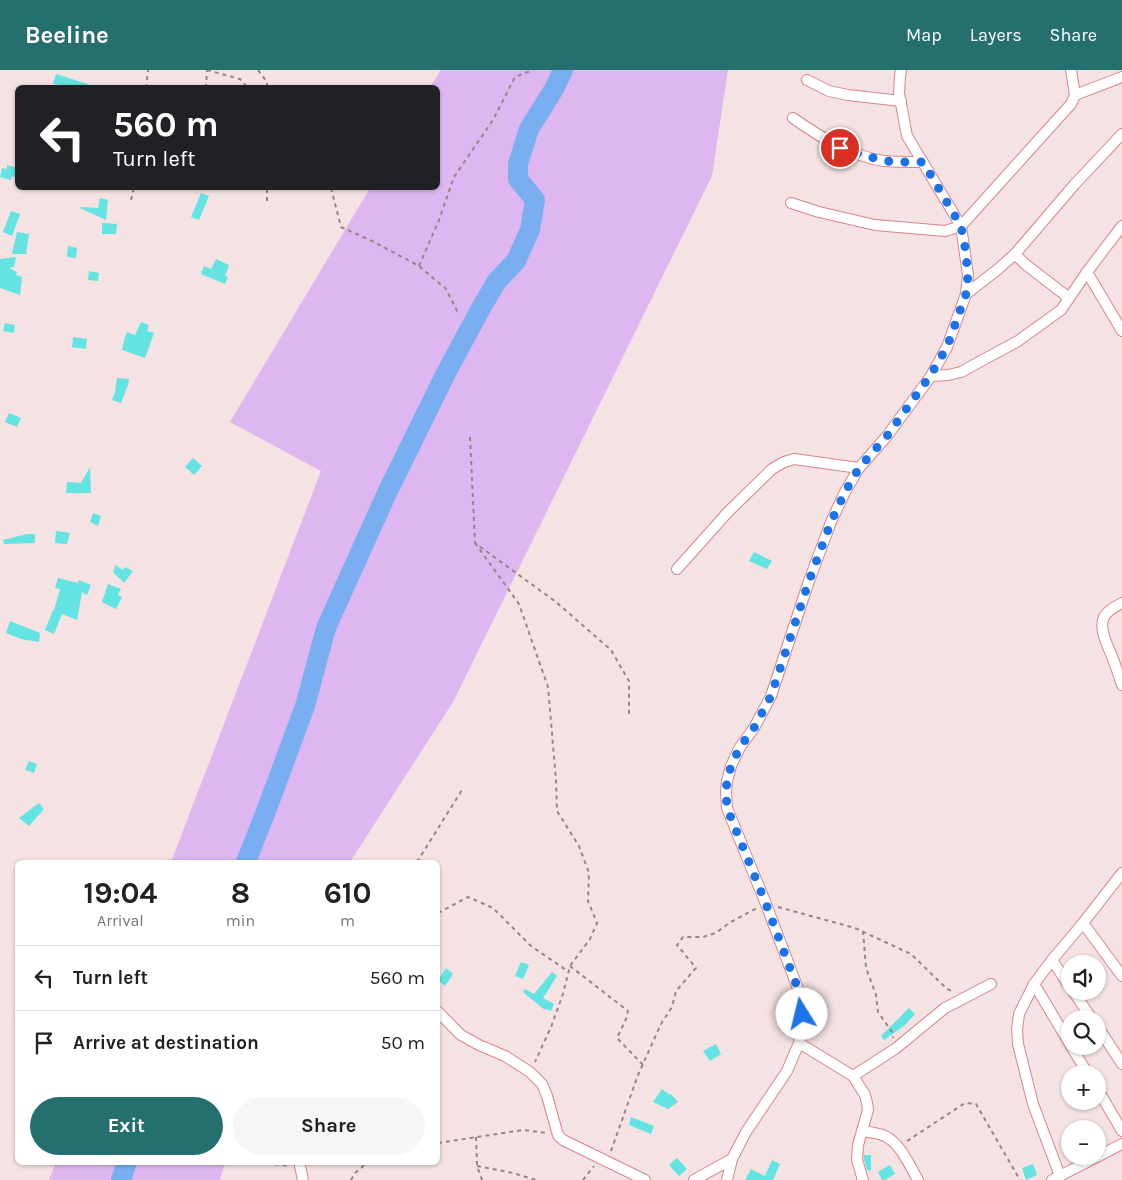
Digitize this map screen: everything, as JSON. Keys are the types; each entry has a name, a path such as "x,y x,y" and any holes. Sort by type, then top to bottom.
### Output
{"street":[{"path":"727,1180 732,1159 746,1132 787,1071 800,1043 803,1027 800,994 727,808 727,781 731,766 740,747 754,728 771,696 809,581 845,492 859,468 887,436 930,376 947,347 966,294 968,275 961,226 907,136 899,93 901,70"},
{"path":"791,203 819,212 875,225 945,231 961,226 1071,104 1075,95 1071,70"},
{"path":"1075,95 1122,78"},
{"path":"807,80 829,91 900,102"},
{"path":"792,118 840,148 881,160 923,162"},
{"path":"966,294 1014,254 1122,134"},
{"path":"930,376 961,372 1011,345 1044,324 1061,310 1122,226"},
{"path":"1014,254 1069,298"},
{"path":"1087,272 1122,330"},
{"path":"677,569 728,512 772,469 784,462 794,459 859,468"},
{"path":"1122,603 1106,614 1102,626 1105,640 1122,685"},
{"path":"1122,874 1034,984 1019,1014 1017,1029 1018,1044 1033,1104 1056,1178 1122,1144"},
{"path":"1083,923 1122,976"},
{"path":"1052,960 1061,973"},
{"path":"853,1076 895,1049 945,1008 991,984"},
{"path":"1034,984 1061,1029"},
{"path":"440,1014 461,1035 506,1056 530,1072 542,1084 558,1134 564,1140 645,1180"},
{"path":"1106,1039 1122,1064"},
{"path":"800,1043 853,1076 865,1095 868,1110 858,1145 857,1160 863,1180"},
{"path":"1106,1104 1122,1131"},
{"path":"862,1131 884,1135 892,1140 898,1146 918,1180"},
{"path":"694,1180 732,1159"},
{"path":"300,1165 303,1180"}],"path":[{"path":"146,85 148,70"},
{"path":"206,85 207,70 240,79 245,85"},
{"path":"258,70 267,82 267,85"},
{"path":"418,266 439,220 454,177 493,120 515,78 532,70"},
{"path":"131,200 134,190"},
{"path":"267,190 267,201"},
{"path":"332,190 341,227 372,241 418,266 446,289 458,313"},
{"path":"470,437 475,544 520,604 548,687 557,811 579,846 589,873 588,901 597,923 590,939 570,966 552,1027 530,1072"},
{"path":"475,544 556,602 611,650 629,681 629,717"},
{"path":"418,860 462,790"},
{"path":"440,912 468,898 493,908 531,946 569,972"},
{"path":"583,1180 604,1159 638,1075 661,1024 672,1006 676,992 696,968 677,946 683,937 703,937 716,933 729,923 766,904 855,928 911,954 947,989 966,997"},
{"path":"863,932 866,968 876,995 878,1012 892,1032 895,1049"},
{"path":"570,966 628,1011 617,1038 643,1065"},
{"path":"898,1146 965,1103 976,1104 1020,1180"},
{"path":"440,1143 523,1130 558,1134"},
{"path":"476,1137 477,1166 482,1180"},
{"path":"350,1180 355,1172 364,1165"},
{"path":"477,1166 513,1172 536,1180"}],"shaded area":[{"path":"441,70 728,70 712,176 453,702 351,860 172,860 321,471 230,422 369,190 440,190 440,85 431,85"},
{"path":"55,1165 224,1165 220,1180 49,1180"}],"building":[{"path":"56,74 88,84 62,85 53,84"},
{"path":"7,165 15,167 15,177 12,176 11,180 0,177 2,168 7,169"},
{"path":"201,193 209,196 199,220 191,217"},
{"path":"100,198 108,200 106,220 80,208 98,208"},
{"path":"11,211 20,214 12,236 3,232"},
{"path":"102,223 117,224 116,234 102,234"},
{"path":"17,232 29,234 26,254 12,254"},
{"path":"68,246 77,248 76,258 67,257"},
{"path":"16,257 14,267 9,268 17,272 16,275 22,277 20,295 0,288 0,259"},
{"path":"216,259 229,265 225,276 228,277 225,284 201,274 204,266 211,269"},
{"path":"89,271 99,273 98,281 88,280"},
{"path":"141,322 149,325 147,331 154,333 145,358 122,350 127,332 135,335"},
{"path":"5,323 15,325 14,333 3,331"},
{"path":"73,337 87,339 86,349 72,347"},
{"path":"117,378 129,379 121,403 112,400"},
{"path":"9,413 21,418 17,427 5,422"},
{"path":"193,458 202,466 194,475 185,467"},
{"path":"90,467 91,493 66,493 67,482 81,483"},
{"path":"93,513 101,516 98,526 90,522"},
{"path":"56,531 70,533 67,544 55,543"},
{"path":"35,534 35,543 4,544 3,540"},
{"path":"754,552 772,561 767,569 749,561"},
{"path":"115,565 123,570 125,567 133,571 124,583 113,572"},
{"path":"58,578 78,583 79,580 91,585 87,595 82,592 77,620 54,611 60,589 55,588"},
{"path":"108,584 121,589 118,595 122,597 116,609 102,602"},
{"path":"53,610 62,614 54,634 45,630"},
{"path":"10,621 40,633 39,642 21,639 6,633"},
{"path":"29,761 37,764 34,773 25,770"},
{"path":"39,803 44,809 29,826 19,818"},
{"path":"521,962 529,965 523,979 515,976"},
{"path":"446,968 453,974 445,986 440,982 440,977"},
{"path":"552,972 557,976 543,998 554,1004 551,1011 545,1010 523,992 525,989 534,994"},
{"path":"909,1008 915,1014 904,1026 884,1040 881,1036"},
{"path":"716,1044 721,1054 710,1061 703,1051"},
{"path":"662,1089 671,1094 678,1102 668,1109 653,1102"},
{"path":"631,1117 654,1126 651,1134 629,1125"},
{"path":"864,1155 871,1155 871,1171 867,1170"},
{"path":"677,1158 687,1169 679,1176 669,1165"},
{"path":"772,1160 780,1164 773,1180 745,1180 751,1169 765,1176"},
{"path":"1033,1164 1037,1175 1026,1180 1022,1168"},
{"path":"890,1165 895,1174 882,1180 878,1172"}],"waterway":[{"path":"247,860 305,706 326,628 387,493 446,373 497,281 516,261 530,230 535,200 518,179 518,164 529,129 554,89 563,70"},
{"path":"121,1180 126,1165"}],"route":[{"path":"802,1014 800,994 727,808 727,781 731,766 740,747 754,728 771,696 809,581 831,522 845,492 859,468 887,436 930,376 947,347 966,294 968,275 961,226 923,162 881,160 840,148"}]}
